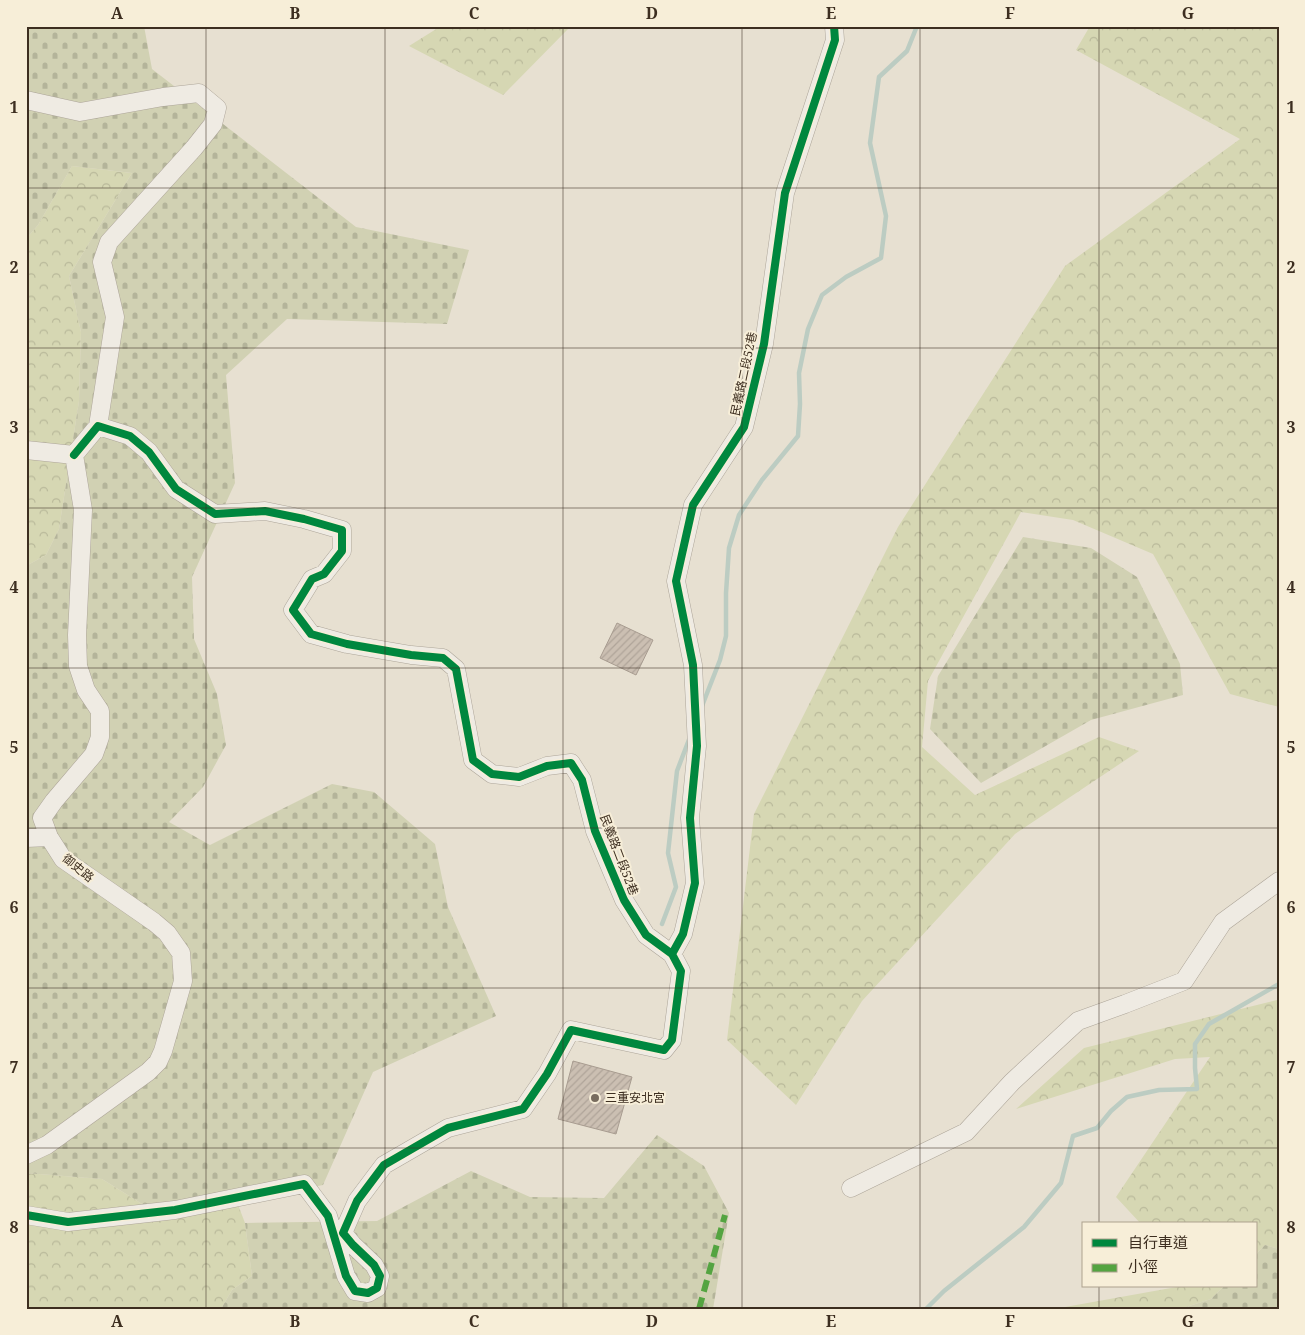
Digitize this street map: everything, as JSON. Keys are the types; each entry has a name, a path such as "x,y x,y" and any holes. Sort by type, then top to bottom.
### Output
{"street":[{"name":"民義路二段52巷","path":"98,426 130,436 149,452 176,489 215,514 265,511 304,519 342,530 342,551 324,574 312,579 293,610 311,634 347,644 411,655 444,658 456,669 473,760 492,774 519,777 547,766 571,762 582,780 595,831 624,900 646,935 672,954 682,934 695,883 690,818 697,746 693,665 676,581 693,505 744,427 764,344 785,194 835,40 834,26"},
{"path":"26,100 80,112 162,97 199,93 217,108 213,124 194,148 109,242 102,262 115,317 98,426 74,455 26,450"},
{"name":"御史路","path":"26,1155 47,1145 148,1072 158,1062 163,1051 183,980 181,953 167,933 63,859 49,837 42,818 94,754 100,737 100,711 86,690 78,666 77,635 83,510 74,455"},
{"path":"26,838 49,837"},
{"path":"851,1188 966,1132 1012,1082 1078,1021 1184,981 1223,922 1279,881"},
{"path":"26,1215 68,1222 175,1210 304,1184 328,1216 346,1276 355,1291 368,1293 377,1288 380,1276 374,1265 343,1233 357,1201 384,1164 448,1128 522,1109 547,1074 571,1030 664,1050 672,1040 681,971 672,954"}],"green space":[{"path":"26,26 144,26 152,69 356,227 469,250 447,324 287,319 226,375 235,483 192,577 194,639 217,694 226,745 203,787 169,822 210,845 332,784 374,792 435,844 448,907 496,1016 373,1072 323,1185 163,1217 102,1179 26,1173 26,566 46,555 59,529 79,401 81,332 69,276 132,173 72,166 38,225 26,239"},
{"path":"441,26 571,26 503,95 409,46"},
{"path":"1090,26 1279,26 1279,707 1230,694 1153,554 1073,520 1021,512 928,681 922,747 975,795 1099,737 1139,751 1015,834 862,1001 796,1105 727,1040 754,814 898,527 1065,266 1240,139 1076,50"},
{"path":"72,166 132,173 69,276 81,332 79,401 59,529 46,555 26,566 26,239 38,225"},
{"path":"1023,537 1091,548 1137,577 1180,664 1183,695 1091,720 981,783 930,729 938,676"},
{"path":"1277,1000 1279,1002 1279,1249 1265,1245 1258,1252 1258,1222 1139,1222 1116,1197 1210,1057 1175,1059 1016,1109 1084,1048"},
{"path":"657,1135 704,1166 729,1213 713,1309 221,1309 232,1290 252,1276 245,1223 377,1221 471,1171 530,1197 604,1198"},
{"path":"26,1173 102,1179 163,1217 237,1202 245,1223 252,1276 232,1290 221,1309 26,1309"},
{"path":"1265,1245 1279,1249 1279,1309 1180,1309 1211,1299 1222,1288 1258,1288 1258,1252"},
{"path":"1171,1288 1222,1288 1211,1299 1180,1309 1054,1309"}],"building":[{"path":"617,623 653,640 636,675 600,658"},
{"name":"三重安北宮","path":"573,1061 632,1077 616,1134 558,1119"}],"waterway":[{"path":"702,706 720,660 726,636 729,548 739,515 762,480 798,436 799,373 808,329 822,295 846,277 881,258 886,216 870,143 879,77 907,51 917,26"},
{"path":"662,924 676,887 668,853 677,771 690,737"},
{"path":"926,1309 944,1291 1024,1227 1061,1183 1073,1136 1097,1128 1111,1111 1127,1097 1159,1090 1197,1089 1195,1044 1209,1024 1279,984"}],"marked path":[{"path":"699,1309 725,1215"}],"cycle path":[{"path":"74,455 98,426 130,436 149,452 176,489 215,514 265,511 304,519 342,530 342,551 324,574 312,579 293,610 311,634 347,644 411,655 443,658 456,669 473,760 492,774 519,777 547,766 571,763 582,780 595,831 624,900 646,935 672,954 683,934 695,883 690,818 697,746 693,665 676,581 693,505 744,427 764,344 785,193 835,40 834,26"},
{"path":"26,1215 68,1222 175,1210 304,1184 328,1216 346,1276 355,1291 368,1293 377,1288 380,1276 374,1265 343,1233 357,1201 384,1165 448,1128 523,1109 547,1074 571,1030 664,1050 672,1040 681,971 672,954"}],"place":[{"name":"三重安北宮","path":"595,1098"}]}
